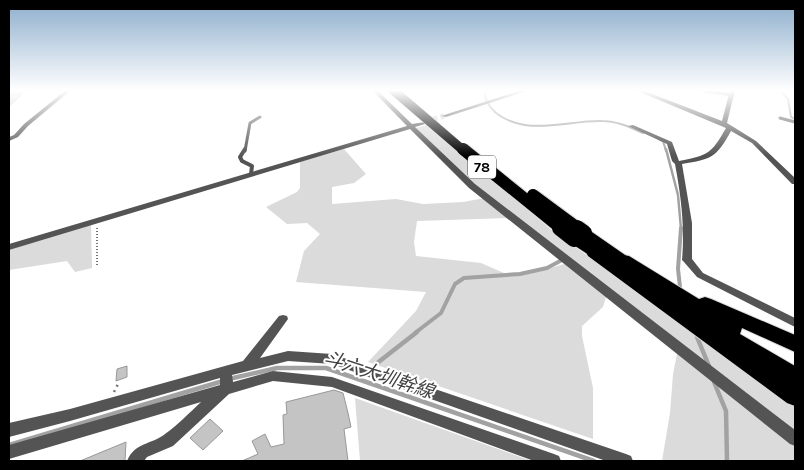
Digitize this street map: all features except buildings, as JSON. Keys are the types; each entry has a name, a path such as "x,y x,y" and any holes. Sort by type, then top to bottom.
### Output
{"highway":[{"name":"78","path":"419,112 494,176 579,236 623,260"},
{"name":"78","path":"431,112 579,236 594,252"},
{"path":"594,252 795,376"},
{"path":"594,252 795,396"},
{"path":"623,260 696,300 795,344"},
{"path":"623,260 724,325 795,365"}],"street":[{"path":"9,139 16,136 42,112"},
{"path":"397,112 472,186 721,379 795,439"},
{"path":"444,116 457,112"},
{"path":"693,112 722,123 754,142 795,182"},
{"path":"722,123 725,122 728,112"},
{"path":"9,247 424,122"},
{"path":"630,126 670,143 675,161 678,163 688,208 690,239 687,260 700,275 795,323"},
{"path":"678,163 709,157 720,147 729,128"},
{"path":"247,366 283,320"},
{"path":"9,430 70,415 225,371 288,356 332,359 626,461"},
{"path":"225,371 227,388"},
{"path":"9,452 273,376 332,382 554,461"},
{"path":"134,461 142,452 168,441 227,388"}],"lane":[{"path":"251,174 252,166 242,161 240,157 245,150 250,123 260,118"},
{"path":"780,118 795,122"}],"path":[{"path":"97,220 97,265"}],"shaded area":[{"path":"427,125 555,233 795,405 795,432 478,187 416,128"},
{"path":"344,149 366,174 354,183 332,187 332,204 396,199 423,204 463,202 485,198 508,218 417,221 414,242 416,256 481,263 504,273 538,272 564,264 607,294 603,307 582,326 582,336 593,388 593,439 368,362 416,311 426,292 296,282 304,251 320,234 307,223 287,224 266,207 297,192 300,188 300,162"},
{"path":"91,224 92,268 75,272 67,261 9,270 9,249"},
{"path":"678,349 795,445 795,461 662,461"},
{"path":"355,398 532,461 360,461"}],"waterway":[{"path":"495,112 508,120 534,126 608,121 643,133"},
{"path":"790,112 791,117 795,119"},
{"path":"660,140 663,141 666,151"},
{"path":"666,149 678,195 681,229"},
{"path":"680,287 678,269 681,229"},
{"path":"415,333 441,313 455,284 464,278 520,274 547,268 562,260"},
{"path":"376,364 417,332"},
{"path":"697,337 709,366"},
{"name":"斗六大圳幹線","path":"229,379 277,368 326,368 594,461"},
{"name":"斗六大圳幹線","path":"9,445 223,381"},
{"path":"714,382 726,411 727,461"}],"tunnel":[{"path":"424,122 444,116"}]}
